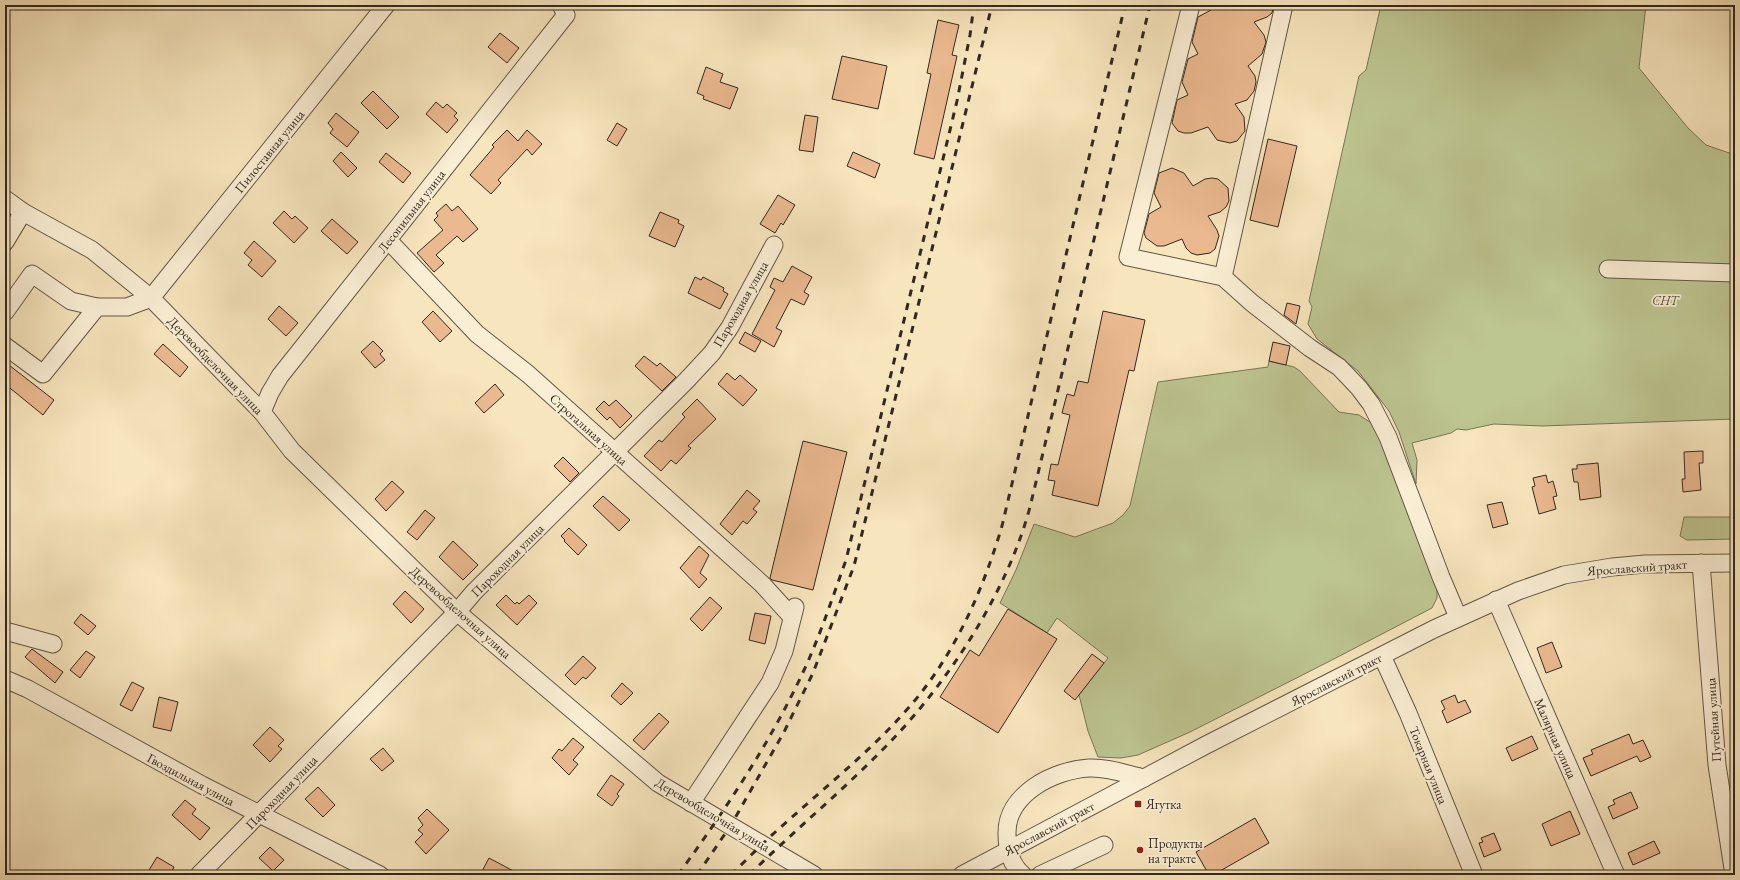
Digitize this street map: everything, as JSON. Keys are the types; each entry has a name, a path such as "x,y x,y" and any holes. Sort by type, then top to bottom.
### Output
{"street":[{"name":"Пилоставная улица","path":"151,298 386,5"},
{"path":"1191,5 1128,257 1223,277 1252,303 1310,348 1339,367 1359,388 1371,404 1388,436 1441,577 1458,617"},
{"path":"1223,277 1284,5"},
{"name":"Лесопильная улица","path":"262,412 270,393 280,376 388,240 564,10"},
{"name":"Деревообделочная улица","path":"5,199 23,212 92,250 151,298 262,412 292,451 457,612 658,783 775,850 814,875"},
{"path":"5,242 23,212"},
{"name":"Строгальная улица","path":"388,240 477,334 528,374 794,611 784,651 770,683 691,803"},
{"name":"Пароходная улица","path":"199,875 457,612 474,592 712,353 730,327 774,245"},
{"path":"1608,269 1735,273"},
{"path":"5,312 32,274 71,301 97,308 127,307 151,298"},
{"path":"5,346 43,374 97,308"},
{"name":"Путейная улица","path":"1701,563 1717,765 1734,875"},
{"name":"Ярославский тракт","path":"962,875 1144,778 1458,617 1496,600 1542,582 1586,571 1645,564 1735,563"},
{"name":"Малярная улица","path":"1496,600 1616,875"},
{"path":"5,631 54,644"},
{"name":"Токарная улица","path":"1382,656 1408,713 1474,875"},
{"name":"Гвоздильная улица","path":"5,679 28,688 166,766 259,815 380,875"},
{"path":"1023,875 1017,870 1007,850 1008,821 1012,810 1028,790 1061,774 1090,768 1106,769 1144,778"},
{"path":"1040,875 1104,845"}],"green space":[{"name":"СНТ","path":"1381,5 1646,5 1639,68 1688,128 1706,145 1735,155 1735,419 1542,426 1494,424 1466,430 1457,429 1451,433 1412,443 1417,460 1416,484 1399,432 1389,411 1358,371 1317,339 1308,324 1312,307 1309,301 1359,76 1366,70"},
{"path":"1269,361 1294,367 1300,371 1339,412 1359,415 1373,424 1383,445 1437,588 1437,598 1432,608 1190,732 1138,755 1121,758 1098,757 1088,731 1079,695 1108,658 1057,618 1047,633 1000,603 1016,570 1034,524 1075,537 1113,523 1123,515 1130,506 1158,382 1268,367"},
{"path":"1684,517 1735,517 1735,539 1687,540 1680,536"}],"building":[{"path":"1206,5 1274,5 1272,13 1267,17 1254,22 1264,35 1266,42 1262,54 1248,66 1255,76 1256,82 1254,91 1247,100 1235,104 1244,117 1245,131 1237,141 1230,143 1217,140 1208,127 1191,133 1184,133 1178,131 1172,123 1177,100 1188,95 1182,82 1188,59 1198,54 1192,42 1198,17 1211,10"},
{"path":"938,20 959,25 952,55 957,56 934,159 914,154 931,74 927,73"},
{"path":"500,33 519,48 507,63 488,47"},
{"path":"842,56 887,66 878,109 832,99"},
{"path":"706,67 723,74 720,82 738,88 730,109 703,99 704,96 697,93"},
{"path":"373,91 399,117 387,129 361,103"},
{"path":"436,102 443,108 447,104 457,113 454,116 458,120 447,133 426,114"},
{"path":"336,113 359,132 347,147 330,133 333,129 328,123"},
{"path":"805,115 818,117 813,152 799,150"},
{"path":"617,123 627,129 617,146 607,140"},
{"path":"507,130 518,141 527,130 542,144 532,155 527,149 498,180 501,183 491,194 470,175 494,147 492,145"},
{"path":"1268,139 1297,146 1278,227 1250,220"},
{"path":"341,152 357,168 348,177 333,161"},
{"path":"853,152 880,164 875,178 847,166"},
{"path":"386,153 411,173 403,183 379,162"},
{"path":"1172,168 1184,173 1193,186 1205,179 1212,178 1218,179 1228,188 1229,201 1226,207 1220,212 1208,216 1219,236 1215,249 1210,253 1197,255 1191,253 1186,248 1182,239 1164,246 1157,246 1146,238 1144,233 1149,214 1161,207 1154,193 1159,173"},
{"path":"778,195 795,205 783,225 781,223 775,233 760,224"},
{"path":"446,204 452,211 458,206 478,229 463,242 457,236 436,255 444,263 434,272 417,253 443,230 434,220 438,216 436,213"},
{"path":"284,211 292,219 295,216 308,228 294,243 273,223"},
{"path":"660,212 679,220 678,223 684,226 675,247 649,236"},
{"path":"332,219 358,242 347,254 321,231"},
{"path":"254,241 276,261 262,277 248,265 252,260 244,253"},
{"path":"792,266 812,277 804,292 809,295 804,305 791,299 776,328 782,331 774,347 752,334 775,290 770,287 774,278 783,282"},
{"path":"695,277 701,280 703,277 724,288 723,291 728,294 720,309 688,293"},
{"path":"1287,303 1300,306 1296,324 1284,315"},
{"path":"279,306 298,323 286,336 268,319"},
{"path":"433,311 452,331 440,342 422,322"},
{"path":"1103,311 1145,320 1134,371 1129,370 1098,506 1052,495 1055,481 1048,480 1051,464 1058,465 1070,415 1062,413 1067,394 1074,396 1078,381 1088,383"},
{"path":"745,332 761,341 755,352 739,343"},
{"path":"373,341 383,351 380,354 385,360 375,368 361,352"},
{"path":"1273,342 1290,346 1286,365 1269,361"},
{"path":"163,344 188,367 180,377 154,354"},
{"path":"644,356 657,366 660,363 676,377 662,391 635,366"},
{"path":"5,362 54,400 43,415 5,384"},
{"path":"727,373 735,380 740,375 757,390 743,406 718,384"},
{"path":"495,384 504,395 484,413 475,403"},
{"path":"697,399 716,419 688,446 691,448 676,464 671,460 661,471 644,456 659,440 662,442 685,417 682,414"},
{"path":"616,400 632,416 620,428 610,417 607,420 596,409 604,401 609,406"},
{"path":"803,441 847,452 813,590 772,580 770,578"},
{"path":"1703,451 1703,463 1699,463 1701,490 1683,492 1682,479 1685,479 1684,452"},
{"path":"563,457 579,473 570,482 554,466"},
{"path":"1598,463 1601,497 1580,500 1578,482 1574,482 1572,469 1577,469 1577,465"},
{"path":"1546,475 1548,483 1553,481 1557,496 1553,497 1556,509 1539,514 1532,487 1535,486 1533,478"},
{"path":"392,481 404,492 386,511 375,499"},
{"path":"747,490 760,501 753,509 757,512 747,524 743,521 732,535 720,524"},
{"path":"603,496 630,520 619,531 593,506"},
{"path":"1502,502 1508,524 1493,528 1487,505"},
{"path":"425,510 435,518 417,540 407,532"},
{"path":"569,528 587,545 578,555 561,536"},
{"path":"453,541 478,565 463,580 439,557"},
{"path":"699,546 709,555 700,573 707,579 699,588 680,568"},
{"path":"405,591 424,609 411,623 393,604"},
{"path":"506,595 515,604 517,602 519,604 529,595 537,603 517,625 496,605"},
{"path":"710,597 722,608 702,631 690,619"},
{"path":"1008,609 1057,639 998,733 940,697 970,650 979,656"},
{"path":"755,613 771,616 765,644 749,640"},
{"path":"81,614 96,626 88,635 74,623"},
{"path":"1552,642 1562,667 1546,673 1537,648"},
{"path":"32,649 63,672 55,683 25,657"},
{"path":"86,651 95,657 80,678 70,670"},
{"path":"1092,654 1104,663 1075,700 1064,691"},
{"path":"583,656 596,668 586,679 583,677 575,685 565,675"},
{"path":"132,682 144,688 132,711 120,705"},
{"path":"622,683 633,693 621,705 611,696"},
{"path":"1455,695 1458,703 1465,700 1471,712 1447,723 1442,711 1445,709 1441,701"},
{"path":"159,697 178,702 171,731 153,727"},
{"path":"659,713 669,722 644,750 633,740"},
{"path":"270,727 284,740 278,746 282,749 270,762 253,745"},
{"path":"1629,734 1633,744 1643,740 1651,757 1640,762 1637,756 1591,776 1583,758 1593,754 1591,750"},
{"path":"1532,736 1538,749 1512,761 1506,748"},
{"path":"573,738 584,747 573,760 578,764 569,775 552,758 559,749 562,751"},
{"path":"383,748 394,761 382,771 370,759"},
{"path":"611,775 624,784 617,794 619,796 612,806 597,795"},
{"path":"318,787 335,805 323,817 305,799"},
{"path":"1631,792 1638,808 1613,819 1608,807 1615,804 1613,800"},
{"path":"185,800 196,809 192,814 210,828 200,840 172,815"},
{"path":"427,809 449,830 426,854 415,842 423,834 418,830 423,825 418,818"},
{"path":"1570,811 1580,834 1551,846 1542,824"},
{"path":"1255,818 1269,843 1213,875 1209,875 1196,852"},
{"path":"1494,833 1501,850 1484,857 1479,843 1483,842 1481,838"},
{"path":"1654,841 1660,853 1633,865 1628,853"},
{"path":"270,847 284,860 273,871 259,858"},
{"path":"157,857 174,867 170,875 146,875"},
{"path":"489,858 521,875 480,875"}],"railway":[{"path":"678,875 713,826 746,775 792,695 811,655 846,560 957,101 970,35 974,5"},
{"path":"697,875 731,825 784,732 813,673 854,566 992,5"},
{"path":"731,875 897,721 927,685 941,665 966,620 986,574 1002,526 1125,5"},
{"path":"749,875 857,774 914,716 956,661 992,601 1007,570 1020,538 1030,507 1150,5"}],"place":[{"name":"Ягутка","path":"1138,804"},
{"name":"Продукты на тракте","path":"1140,850"}]}
